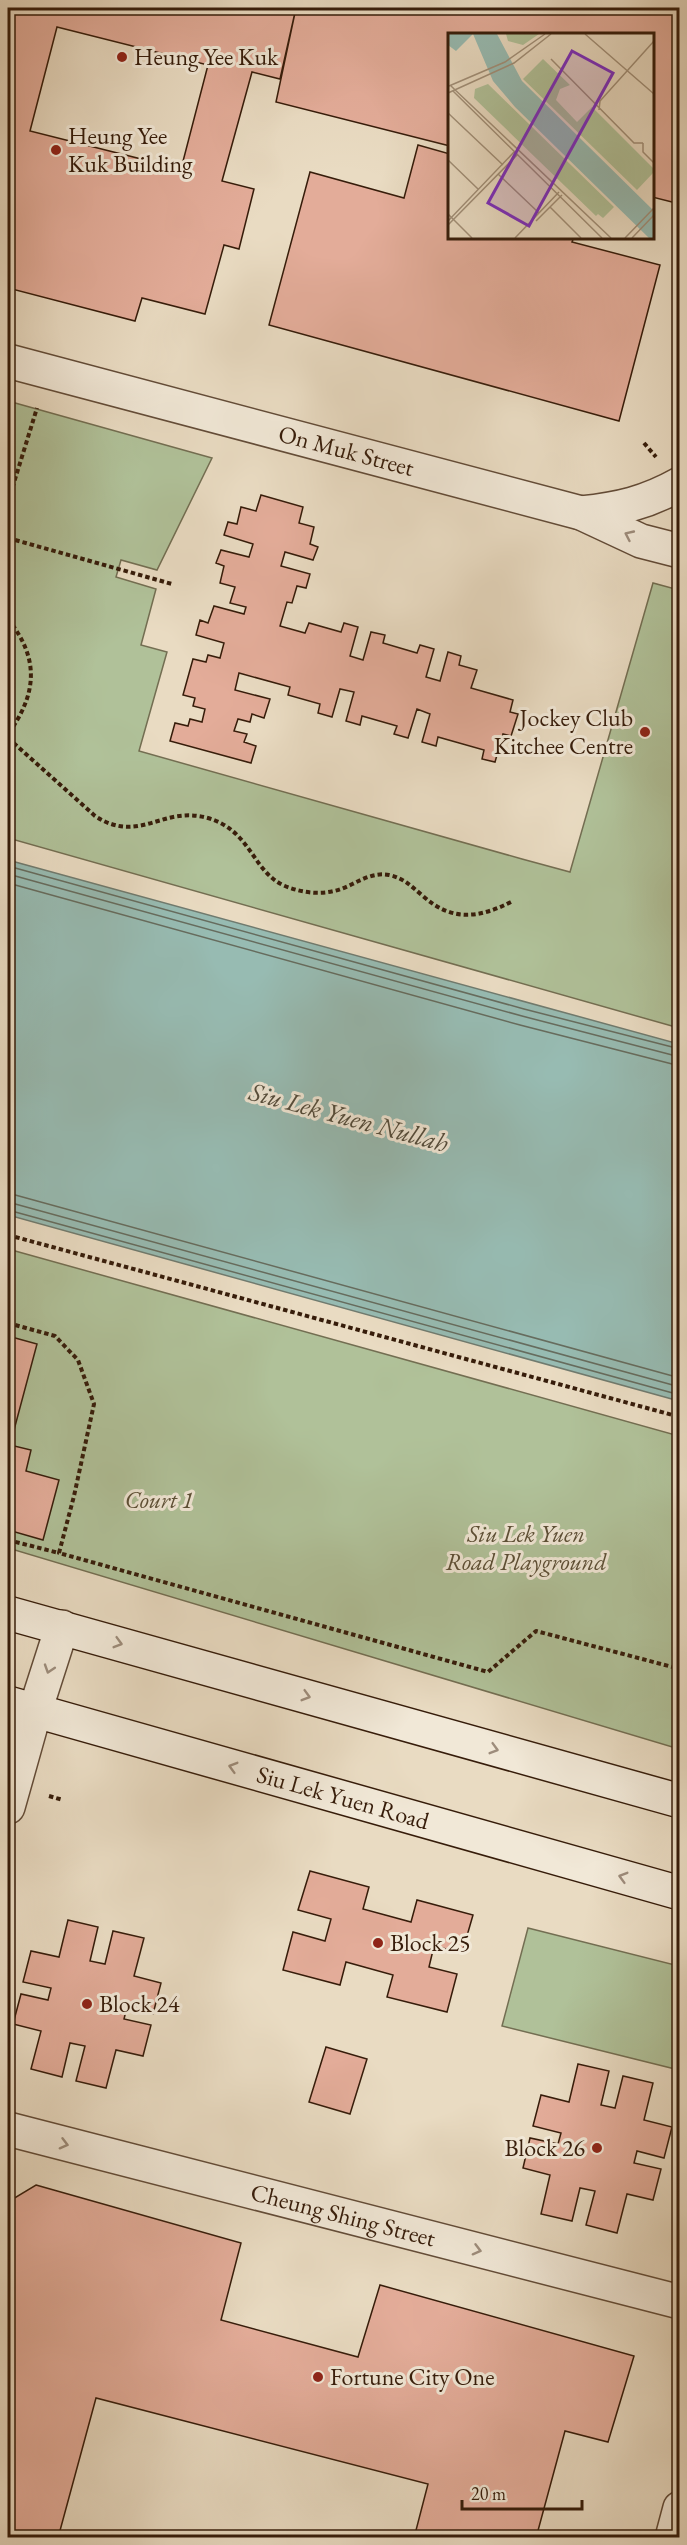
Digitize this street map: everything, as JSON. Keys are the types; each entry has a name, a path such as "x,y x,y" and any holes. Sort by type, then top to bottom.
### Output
{"street":[{"name":"On Muk Street","path":"8,361 581,513 641,541 680,551"},
{"path":"581,513 621,508 658,496 680,484"},
{"path":"8,1614 62,1627 680,1802"},
{"path":"8,1807 21,1707 62,1627"},
{"name":"Siu Lek Yuen Road","path":"21,1707 680,1893"},
{"name":"Cheung Shing Street","path":"8,2129 680,2302"},
{"path":"672,2538 680,2508"}],"path":[{"path":"8,502 38,403"},
{"path":"8,538 172,584"},
{"path":"8,619 20,634 30,660 31,688 22,714 8,736 95,816 109,824 133,828 174,816 192,815 209,818 226,826 239,836 250,848 261,868 282,885 307,893 334,891 378,874 402,879 442,910 465,916 489,913 511,902"},
{"path":"8,1235 680,1417"},
{"path":"8,1323 55,1336 78,1360 94,1404 74,1496 58,1553"},
{"path":"8,1540 488,1672 536,1631 680,1670"}],"green space":[{"path":"8,401 212,458 157,570 121,560 116,577 156,589 141,645 167,652 139,751 522,859 570,872 653,583 679,590 679,1028 8,838"},
{"name":"Siu Lek Yuen Road Playground","path":"8,1249 679,1436 679,1749 8,1548"},
{"path":"528,1928 679,1966 679,2070 502,2026"}],"water":[{"name":"Siu Lek Yuen Nullah","path":"8,860 679,1044 679,1401 8,1215"}],"building":[{"name":"Heung Yee Kuk Building","path":"8,8 296,8 280,79 252,72 222,181 254,189 239,249 224,245 205,314 142,298 135,321 8,288","holes":["57,27 208,65 181,169 30,131"]},
{"path":"296,8 680,8 680,204 654,198 654,33 448,33 448,145 276,102"},
{"path":"418,145 448,153 448,238 574,238 572,242 660,265 619,421 269,325 310,172 404,198"},
{"path":"261,495 303,507 299,523 314,527 310,544 318,547 313,560 285,552 281,566 310,574 306,588 297,586 292,603 287,602 280,626 305,633 309,623 341,632 344,623 358,627 350,656 363,660 371,632 385,635 383,643 417,653 420,645 434,649 426,677 440,681 448,652 461,656 459,665 477,670 471,688 513,700 510,712 518,714 511,736 503,734 495,762 482,759 484,750 438,737 436,746 422,742 430,714 417,709 408,738 394,734 397,726 362,716 360,725 346,721 354,692 340,689 332,717 318,713 320,704 288,695 290,687 239,673 235,690 270,699 264,718 252,714 250,722 238,719 234,731 247,734 244,742 256,746 251,763 170,741 175,723 188,726 190,719 202,722 205,709 193,706 195,698 183,695 193,659 206,662 208,655 220,658 224,643 196,635 200,620 208,623 214,606 244,614 246,607 230,603 235,587 220,583 224,566 216,563 221,550 249,557 253,544 224,535 228,522 237,524 241,507 256,511"},
{"path":"8,1336 37,1344 10,1445 31,1450 26,1471 59,1480 43,1540 8,1530"},
{"name":"Block 25","path":"310,1871 369,1887 363,1909 411,1922 417,1900 473,1915 462,1953 434,1946 429,1967 457,1974 447,2012 387,1997 393,1975 346,1962 340,1985 283,1970 293,1932 325,1941 331,1919 298,1910"},
{"name":"Block 24","path":"68,1920 98,1927 90,1961 105,1964 113,1931 144,1938 134,1976 161,1983 153,2014 127,2007 124,2019 151,2025 143,2056 116,2050 106,2088 76,2081 85,2046 70,2043 62,2077 31,2069 41,2031 13,2024 21,1994 48,2000 51,1988 23,1982 31,1951 59,1957"},
{"path":"326,2047 367,2059 350,2114 309,2102"},
{"name":"Block 26","path":"578,2064 609,2071 601,2105 615,2108 623,2076 653,2083 644,2120 672,2127 664,2158 637,2151 634,2163 661,2169 653,2200 627,2194 617,2233 586,2225 595,2191 580,2188 572,2221 541,2214 550,2175 523,2168 530,2138 558,2144 561,2133 533,2126 541,2095 569,2102"},
{"name":"Fortune City One","path":"36,2185 241,2243 221,2320 358,2357 380,2285 634,2356 608,2442 565,2431 536,2538 414,2538 428,2484 96,2398 58,2538 8,2538 8,2190 13,2199"}],"place":[{"name":"Heung Yee Kuk","path":"122,57"},
{"name":"Heung Yee Kuk Building","path":"56,150"},
{"name":"Jockey Club Kitchee Centre","path":"645,732"},
{"name":"Block 25","path":"378,1943"},
{"name":"Block 24","path":"87,2004"},
{"name":"Block 26","path":"597,2148"},
{"name":"Fortune City One","path":"318,2377"}],"park label":[{"name":"Court 1","path":"159,1500"}]}
